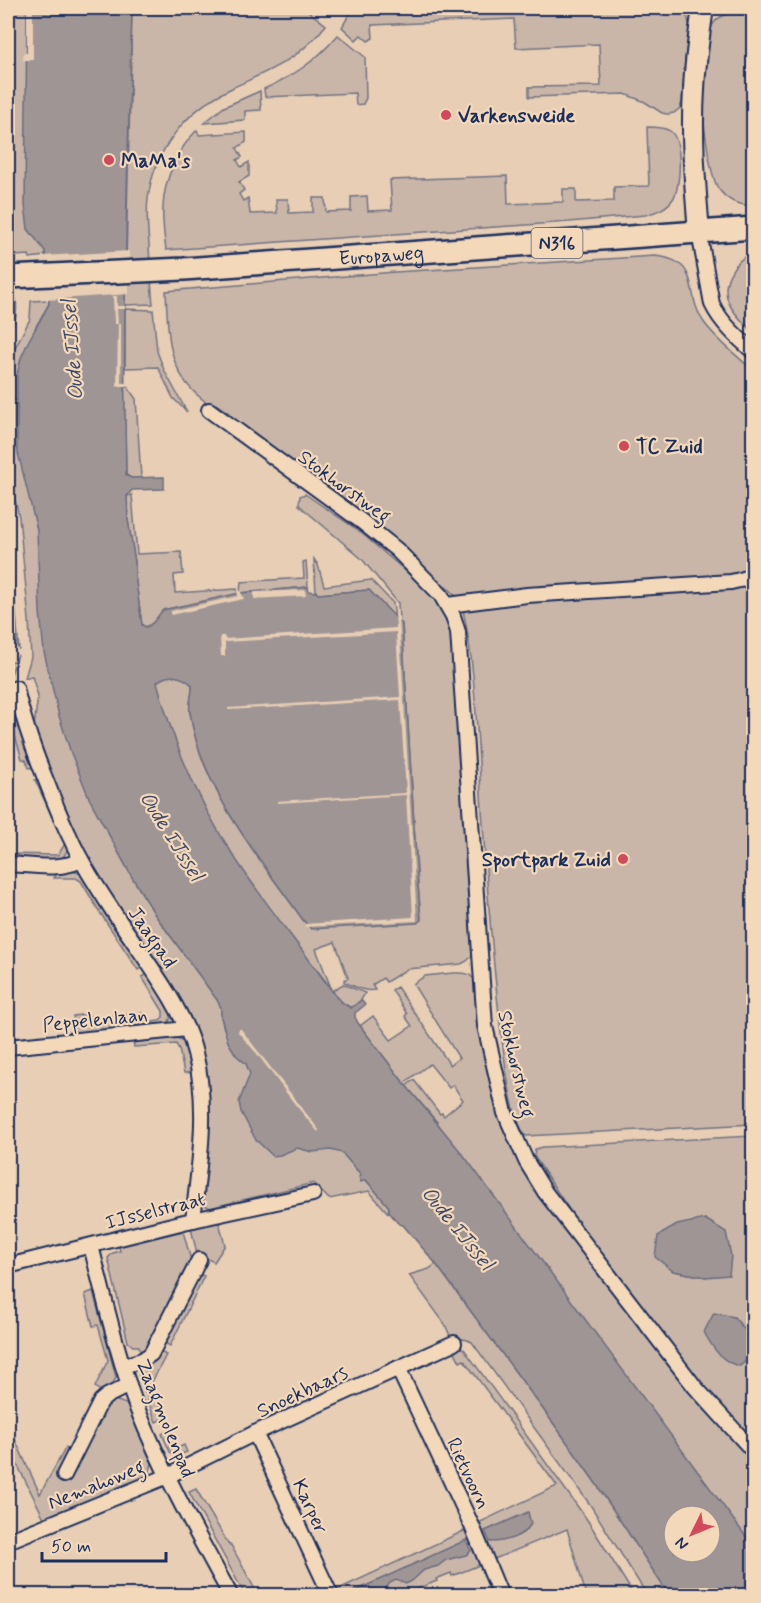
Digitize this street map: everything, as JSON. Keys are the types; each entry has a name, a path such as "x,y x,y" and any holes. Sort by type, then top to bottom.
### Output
{"main road":[{"name":"Europaweg","path":"8,277 184,269 753,228"}],"street":[{"path":"704,8 694,90 695,171 699,232 712,304 716,313 753,352"},
{"name":"Stokhorstweg","path":"209,410 397,550 448,605 458,632 485,1026 505,1113 526,1161 545,1192 695,1388 753,1452"},
{"path":"448,605 527,595 730,582 744,579 753,572"},
{"name":"Jaagpad","path":"16,688 20,710 70,838 110,908 161,984 187,1029 195,1053 200,1080 202,1136 193,1220"},
{"path":"8,864 62,866 81,860"},
{"name":"Peppelenlaan","path":"8,1047 187,1029"},
{"name":"IJsselstraat","path":"8,1266 193,1220 313,1194"},
{"name":"Zaagmolenpad","path":"91,1246 115,1341 138,1409 192,1526 231,1596"},
{"path":"123,1366 142,1360 151,1354 199,1260"},
{"name":"Snoekbaars","path":"168,1476 255,1433 454,1343"},
{"name":"Rietvoorn","path":"398,1368 472,1526 501,1596"},
{"name":"Nemahoweg","path":"64,1475 101,1401 129,1385"},
{"name":"Karper","path":"255,1433 331,1596"},
{"name":"Nemahoweg","path":"8,1541 168,1476"}],"shaded area":[{"path":"8,8 27,8 28,229 45,250 45,256 30,258 29,255 14,256 15,260 8,261"},
{"path":"132,8 304,8 326,25 294,56 216,97 187,119 175,133 157,164 148,199 147,222 153,304 125,305"},
{"path":"353,8 680,8 687,16 690,27 682,102 680,108 674,113 667,114 625,94 529,97 529,87 601,86 599,44 516,48 514,19 372,25 373,38 368,41 361,35 356,40 342,27"},
{"path":"730,13 753,15 753,205 734,202 718,188 709,157 702,103 705,59 712,26 722,16"},
{"path":"338,35 365,57 366,98 363,104 356,105 355,93 265,97 264,89 304,66"},
{"path":"260,91 261,110 245,111 245,120 204,123 224,107"},
{"path":"647,127 662,128 670,131 674,136 679,153 679,175 673,199 664,208 645,215 166,250 163,212 166,186 178,155 197,130 199,135 246,132 246,142 237,148 242,157 237,160 241,167 249,162 249,176 239,182 244,190 239,194 243,201 248,198 250,214 277,213 276,199 288,199 289,213 313,212 313,198 325,198 326,212 351,211 351,197 367,196 368,211 392,210 390,180 507,176 508,204 563,202 563,189 576,189 576,202 614,201 614,187 649,186"},
{"path":"753,252 753,332 731,307 726,290 734,268 739,261"},
{"name":"Sportpark Zuid","path":"655,256 670,259 680,264 686,271 697,310 703,321 720,341 753,371 753,1124 526,1136 512,1102 501,1032 489,904 473,672 462,606 453,593 393,537 297,466 231,421 229,413 216,404 211,406 193,391 184,380 173,357 168,331 166,291 395,272"},
{"path":"8,299 16,299 17,309 8,336"},
{"path":"49,300 35,328 22,400 8,400 8,361 30,319 31,301"},
{"path":"125,309 153,310 157,351 164,370 187,412 173,398 158,367 125,368"},
{"path":"124,386 127,386 136,399 141,478 131,478 126,475"},
{"path":"8,404 17,404 100,818 156,916 217,999 221,1008 224,1029 248,1064 290,1148 340,1149 361,1176 378,1192 389,1207 388,1213 369,1191 329,1199 313,1183 210,1208 200,1200 201,1060 81,849 33,734 38,696 32,676 25,678 31,657 29,620 19,517 8,468"},
{"path":"305,494 359,531 430,594 443,609 449,623 453,647 472,956 461,964 407,969 386,982 383,978 372,985 375,990 363,989 344,982 348,978 335,942 316,949 331,988 237,868 180,769 156,682 164,677 176,676 192,685 190,713 196,741 206,769 234,822 303,920 417,923 421,919 402,624 399,621 398,603 362,559 299,505 300,496"},
{"path":"132,495 137,554 181,552 183,574 174,575 175,593 237,589 238,594 163,610 151,624 146,627 142,625 128,520 127,496"},
{"path":"8,520 19,650 14,623 8,622"},
{"path":"314,559 324,586 371,580 393,603 395,618 369,590 318,594"},
{"path":"306,561 308,587 240,593 241,582 304,578 303,562"},
{"path":"18,655 9,685 17,713 9,715 8,662 15,661"},
{"path":"19,721 36,767 29,768 26,760 22,759 11,723"},
{"path":"40,778 68,846 67,851 56,862 8,859 8,854 58,855 65,844 35,780"},
{"path":"58,871 83,874 143,967 138,970 81,881 76,878 54,878"},
{"path":"463,973 473,978 487,1070 496,1107 511,1144 531,1180 558,1221 642,1331 692,1392 753,1460 753,1557 722,1515 722,1504 714,1504 461,1162 437,1122 406,1086 414,1080 444,1116 463,1100 453,1085 449,1088 430,1064 404,1083 360,1026 373,1016 391,1040 412,1026 392,990 397,987 450,1065 459,1058 413,984 425,976"},
{"path":"148,974 171,1008 171,1018 166,1026 75,1037 73,1016 100,1017 143,1013 152,1022 159,1021 163,1017 163,1011 142,977"},
{"path":"343,984 365,993 352,1008 344,1004 334,993 333,990"},
{"path":"174,1037 184,1041 194,1072 184,1073 176,1044 134,1047 133,1041"},
{"path":"753,1136 753,1442 671,1346 587,1236 534,1156 535,1149","holes":["705,1219 720,1230 706,1277 673,1271"]},
{"path":"219,1222 225,1245 214,1262 197,1254 191,1228"},
{"path":"183,1231 192,1264 151,1343 140,1352 139,1346 133,1346 128,1342 108,1258 120,1251 119,1246"},
{"path":"436,1264 562,1435 669,1595 647,1595 591,1506 472,1342 450,1336 445,1324 409,1275 429,1269"},
{"path":"198,1273 204,1276 170,1346 163,1342"},
{"path":"93,1291 116,1377 113,1384 102,1392 95,1387 108,1360 98,1325 93,1326 85,1294"},
{"path":"460,1347 464,1349 588,1521 634,1595 586,1595 567,1529 492,1560 476,1524 557,1486 464,1360 460,1362 454,1350"},
{"path":"159,1351 166,1355 151,1384 165,1418 156,1422 139,1371 152,1361"},
{"path":"115,1400 126,1404 129,1409 152,1463 150,1471 143,1478 44,1518 8,1446 8,1424 40,1494 66,1447 70,1450 98,1414"},
{"path":"169,1430 178,1448 184,1445 187,1452 176,1456 170,1452 162,1434"},
{"path":"196,1489 231,1545 258,1595 245,1595 189,1492"},
{"path":"468,1529 482,1564 452,1576 451,1573 401,1595 336,1595 334,1591"}],"water":[{"name":"Oude IJssel","path":"27,8 132,8 125,296 126,475 131,478 164,477 164,489 132,490 127,496 142,625 146,627 151,624 163,610 240,593 308,587 309,591 318,594 369,590 402,624 421,920 417,923 311,929 251,848 219,796 196,741 190,709 192,685 179,677 170,676 157,682 180,752 211,819 261,896 337,998 351,1008 361,1000 365,1005 355,1013 358,1023 465,1157 722,1504 662,1504 662,1564 722,1564 722,1504 753,1547 753,1595 669,1595 562,1435 436,1264 389,1212 389,1207 366,1180 361,1182 359,1177 361,1175 342,1153 331,1150 312,1152 297,1148 273,1156 256,1140 241,1112 239,1102 250,1074 246,1064 236,1055 228,1042 221,1017 221,1008 156,916 132,877 90,800 59,716 44,652 37,530 17,449 17,375 28,342 49,304 45,251 28,229 25,205"},
{"path":"705,1219 726,1232 731,1256 729,1275 706,1277 673,1271 655,1257 658,1236 677,1225"},
{"path":"714,1313 734,1317 751,1337 748,1359 740,1366 723,1358 714,1349 704,1332"},
{"path":"528,1512 531,1524 528,1529 507,1540 490,1542 485,1531"},
{"path":"466,1540 471,1551 466,1555 446,1560 438,1566 424,1570 406,1584 396,1580 390,1583 380,1595 346,1595"}],"pier":[{"path":"27,8 33,8 33,60 23,60 23,53 27,52"},
{"path":"129,251 129,294 46,300 42,256"},
{"path":"113,296 117,296 117,306 125,306 125,309 117,309 118,324 114,324"},
{"path":"118,324 121,324 121,383 128,383 127,386 117,386"},
{"path":"240,590 244,599 171,615 171,611 238,596 237,591"},
{"path":"305,590 306,596 254,599 254,592"},
{"path":"395,613 399,617 417,921 305,927 305,924 413,916 406,795 277,803 277,801 405,793 400,700 228,710 228,708 400,697 396,632 225,642 225,656 221,656 220,636 224,636 225,639 396,628"},
{"path":"239,1029 319,1130 318,1132 238,1032"}],"place":[{"name":"Varkensweide","path":"446,115"},
{"name":"MaMa's","path":"109,160"},
{"name":"TC Zuid","path":"624,446"},
{"name":"Sportpark Zuid","path":"623,859"}]}
